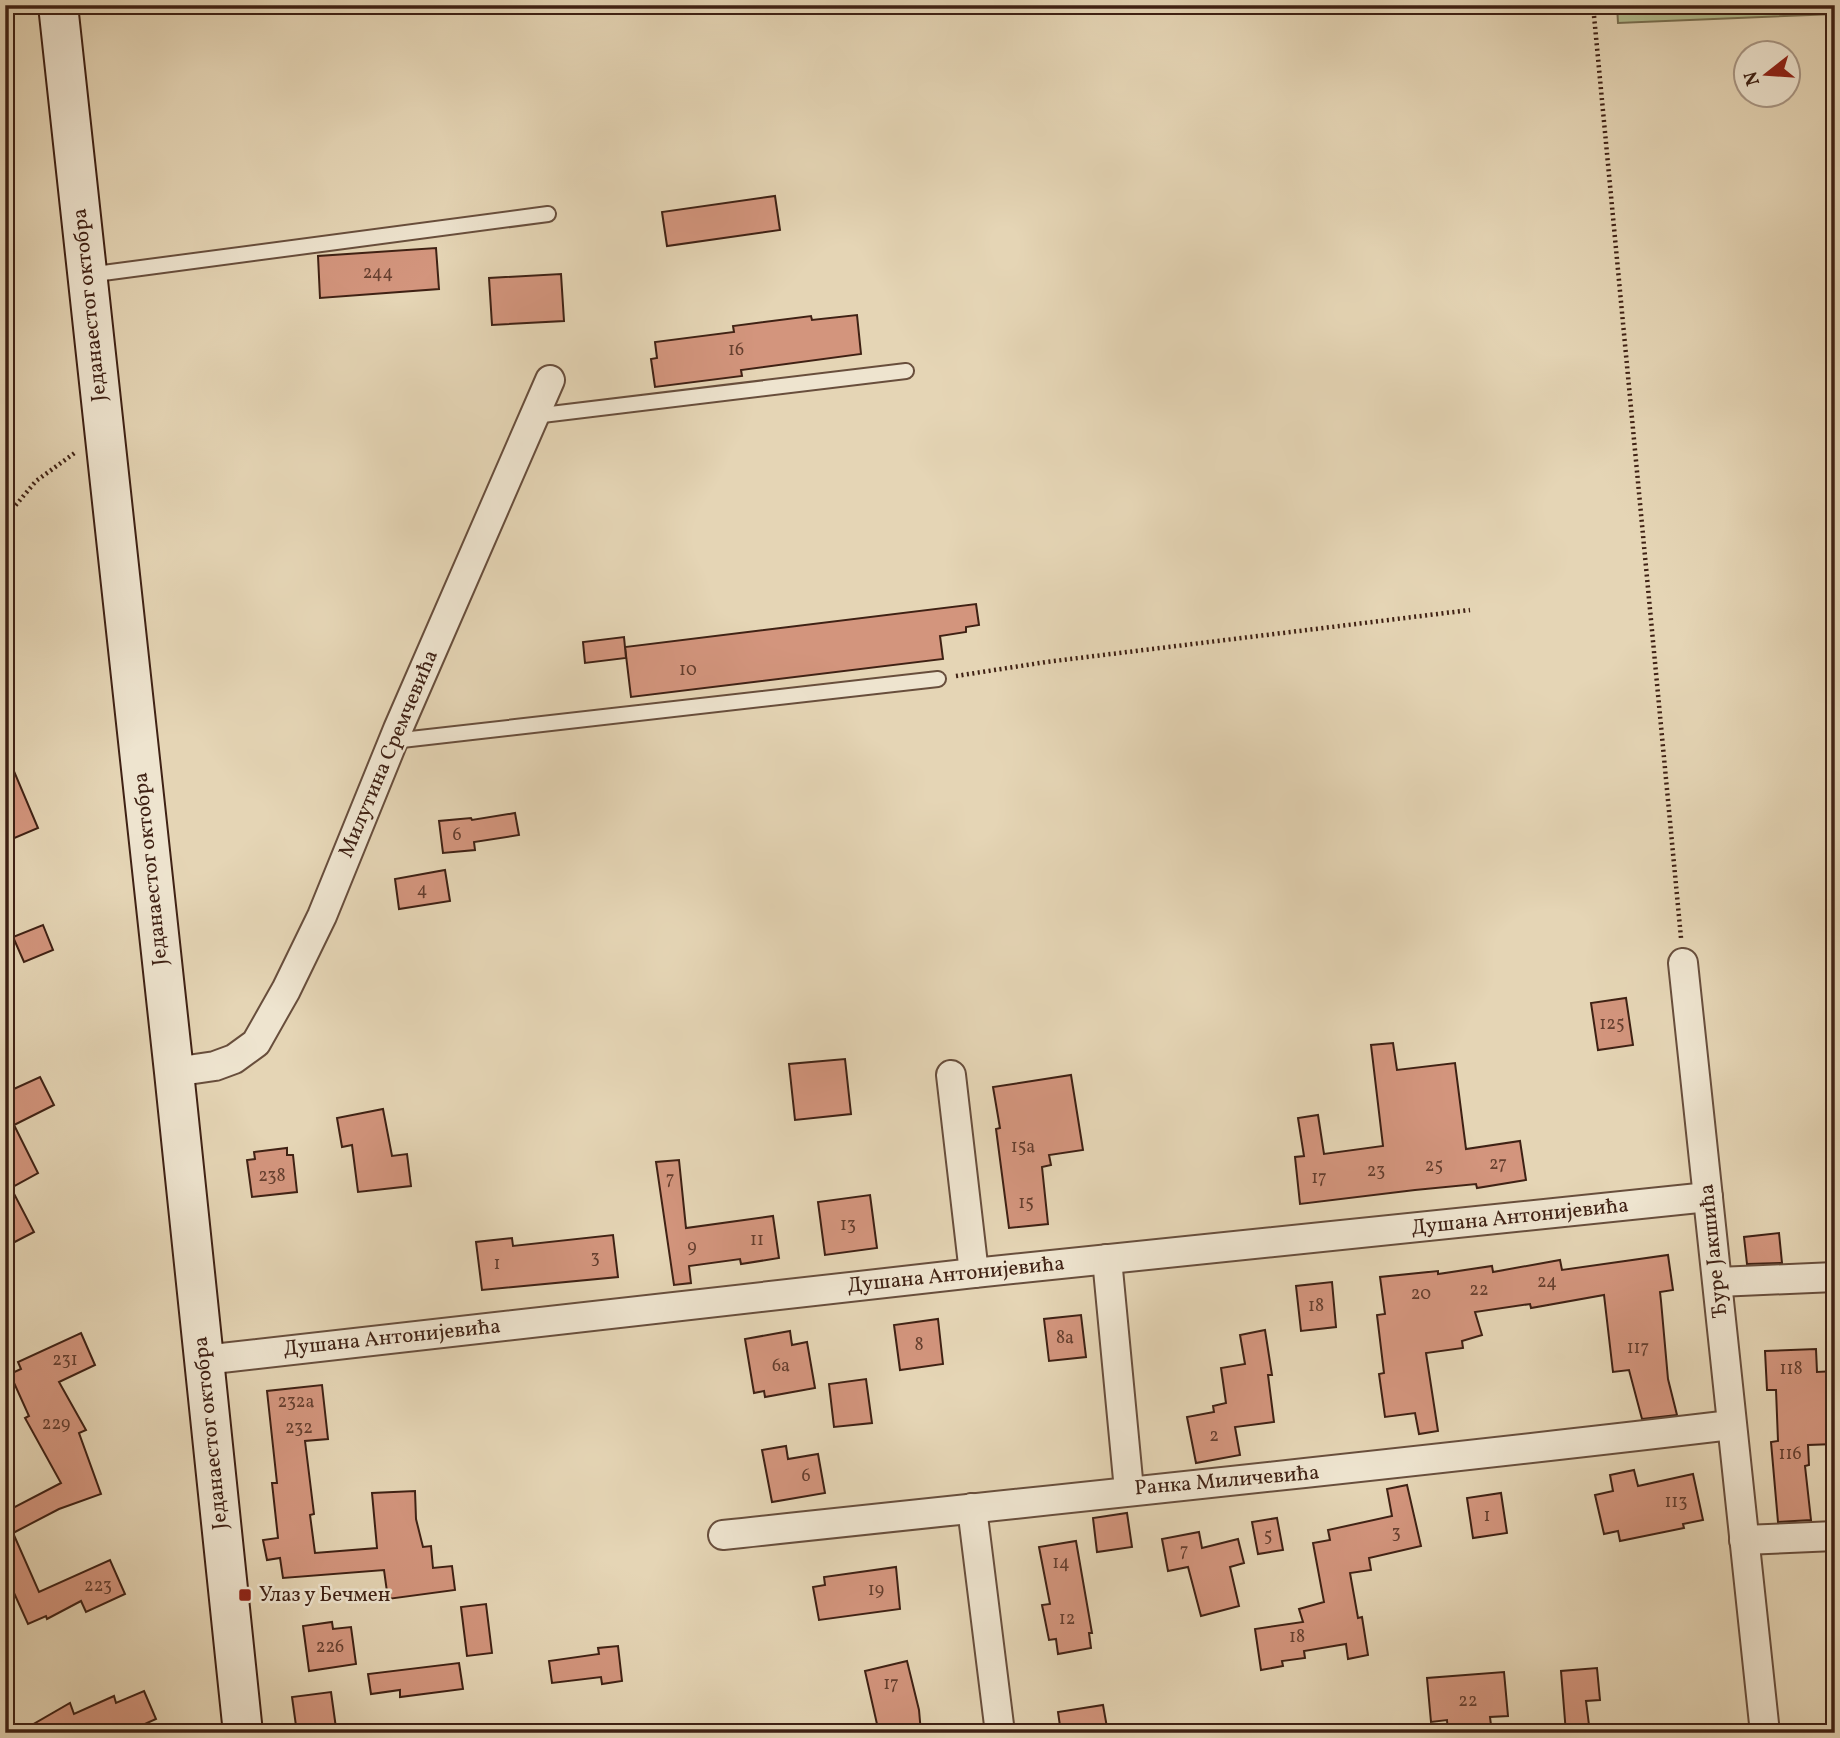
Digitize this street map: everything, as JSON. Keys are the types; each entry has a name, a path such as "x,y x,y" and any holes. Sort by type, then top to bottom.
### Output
{"main road":[{"name":"Једанаестог октобра","path":"58,5 243,1733"}],"street":[{"name":"Милутина Сремчевића","path":"174,1072 215,1066 234,1059 256,1043 286,990 322,916 393,741 550,380"},
{"name":"Ђуре Јакшића","path":"1684,963 1765,1733"},
{"path":"951,1075 974,1273"},
{"name":"Душана Антонијевића","path":"204,1360 974,1273 1708,1197"},
{"path":"1107,1259 1129,1490"},
{"path":"1718,1282 1835,1277"},
{"name":"Ранка Миличевића","path":"723,1535 1129,1490 1282,1477 1731,1425"},
{"path":"972,1508 1000,1733"},
{"path":"1744,1540 1835,1535"}],"lane":[{"path":"87,275 548,214"},
{"path":"534,416 906,371"},
{"path":"393,741 938,679"}],"path":[{"path":"1593,5 1684,963"},
{"path":"5,518 36,481 103,435"},
{"path":"938,679 1046,662 1470,610"}],"green space":[{"path":"1617,5 1835,5 1835,14 1618,23"}],"building":[{"path":"775,196 780,230 667,246 662,212"},
{"path":"436,248 439,289 320,298 318,256"},
{"path":"561,274 564,321 492,325 489,278"},
{"path":"857,315 861,354 741,370 742,376 655,387 651,359 657,358 655,342 734,332 733,326 811,316 812,320"},
{"path":"976,604 979,625 966,627 966,632 940,636 943,659 631,697 625,647"},
{"path":"624,637 626,658 585,663 583,642"},
{"path":"5,750 38,828 5,842"},
{"path":"515,813 519,835 474,842 475,850 443,853 439,821 472,820"},
{"path":"445,870 450,901 399,909 395,879"},
{"path":"43,925 53,950 24,962 13,937"},
{"path":"1626,998 1633,1045 1598,1050 1591,1003"},
{"path":"1393,1043 1397,1070 1455,1063 1466,1149 1520,1141 1526,1180 1477,1188 1476,1184 1300,1204 1295,1157 1304,1156 1298,1118 1318,1115 1324,1154 1383,1146 1371,1045"},
{"path":"845,1059 851,1114 795,1120 789,1064"},
{"path":"1071,1075 1083,1150 1049,1155 1051,1165 1042,1167 1048,1224 1009,1228 996,1129 1000,1128 993,1087"},
{"path":"40,1077 54,1105 14,1125 38,1173 11,1188 34,1232 5,1247 5,1093"},
{"path":"383,1109 392,1156 407,1154 411,1186 358,1192 352,1145 342,1147 337,1118"},
{"path":"287,1148 287,1155 293,1155 297,1192 252,1197 247,1160 255,1159 254,1152"},
{"path":"679,1160 686,1228 773,1216 779,1258 741,1264 740,1259 689,1266 691,1283 674,1285 656,1162"},
{"path":"870,1195 877,1248 825,1255 818,1202"},
{"path":"1779,1233 1782,1263 1747,1264 1744,1237"},
{"path":"613,1235 618,1277 482,1290 476,1242 512,1238 513,1246"},
{"path":"1668,1255 1673,1290 1660,1292 1668,1379 1677,1415 1642,1419 1629,1370 1613,1372 1604,1295 1531,1308 1530,1304 1475,1312 1482,1335 1462,1341 1463,1348 1426,1353 1438,1431 1419,1434 1415,1413 1385,1417 1379,1374 1384,1373 1377,1315 1385,1314 1380,1277 1438,1271 1438,1274 1492,1266 1493,1272 1560,1260 1562,1270"},
{"path":"1332,1282 1336,1327 1301,1331 1296,1286"},
{"path":"1081,1315 1086,1357 1049,1361 1044,1319"},
{"path":"938,1319 943,1364 900,1370 894,1325"},
{"path":"1265,1330 1272,1375 1268,1375 1274,1422 1235,1427 1240,1455 1196,1463 1187,1417 1214,1412 1213,1406 1226,1403 1221,1368 1245,1364 1240,1335"},
{"path":"790,1331 792,1345 807,1342 815,1388 765,1397 764,1391 754,1393 745,1339"},
{"path":"81,1333 95,1365 59,1382 86,1430 79,1433 101,1494 59,1509 13,1533 39,1592 110,1560 125,1594 86,1612 81,1601 47,1619 46,1616 28,1624 5,1573 5,1512 61,1483 25,1418 29,1416 10,1374 21,1369 18,1362"},
{"path":"1816,1349 1817,1372 1835,1371 1835,1444 1808,1445 1809,1465 1805,1466 1811,1520 1778,1522 1771,1442 1778,1441 1776,1390 1767,1390 1765,1351"},
{"path":"866,1379 872,1423 834,1427 829,1384"},
{"path":"322,1385 328,1439 305,1441 314,1514 310,1515 315,1553 377,1548 372,1493 415,1491 416,1519 423,1547 431,1546 433,1568 452,1566 455,1590 388,1599 384,1570 283,1578 280,1558 267,1560 263,1540 278,1538 272,1483 277,1483 267,1391"},
{"path":"786,1446 788,1459 818,1454 825,1493 772,1502 762,1450"},
{"path":"1634,1470 1638,1486 1693,1474 1703,1520 1683,1524 1684,1528 1620,1541 1618,1531 1604,1534 1595,1495 1613,1491 1610,1475"},
{"path":"1407,1485 1421,1546 1369,1558 1371,1570 1350,1573 1358,1618 1362,1617 1368,1655 1348,1659 1346,1644 1304,1651 1305,1658 1282,1661 1283,1666 1261,1670 1255,1629 1303,1622 1299,1609 1324,1602 1313,1543 1330,1540 1328,1530 1392,1516 1387,1489"},
{"path":"1501,1493 1507,1533 1473,1538 1467,1498"},
{"path":"1127,1513 1132,1547 1097,1552 1093,1518"},
{"path":"1277,1518 1283,1550 1258,1554 1252,1522"},
{"path":"1199,1532 1202,1548 1238,1539 1244,1563 1230,1567 1239,1606 1201,1616 1188,1567 1168,1571 1162,1539"},
{"path":"1076,1541 1092,1633 1089,1633 1091,1648 1058,1654 1056,1639 1049,1640 1042,1605 1050,1604 1039,1547"},
{"path":"896,1567 900,1609 819,1620 813,1587 825,1585 824,1577"},
{"path":"486,1604 492,1653 467,1656 461,1607"},
{"path":"332,1622 333,1629 351,1627 356,1664 309,1671 303,1626"},
{"path":"618,1646 622,1681 602,1684 601,1677 552,1683 549,1661 599,1654 598,1648"},
{"path":"907,1661 919,1710 921,1733 879,1733 865,1671"},
{"path":"459,1663 463,1689 400,1697 400,1690 371,1694 368,1674"},
{"path":"1597,1668 1600,1700 1586,1701 1590,1733 1566,1733 1561,1671"},
{"path":"1504,1672 1508,1716 1490,1717 1492,1733 1448,1733 1447,1720 1431,1722 1427,1678"},
{"path":"144,1691 156,1719 125,1733 18,1733 70,1703 74,1714 114,1696 116,1703"},
{"path":"331,1692 336,1728 297,1733 292,1697"},
{"path":"1103,1705 1108,1733 1061,1733 1058,1712"}],"place":[{"name":"Улаз у Бечмен","path":"245,1595"}]}
